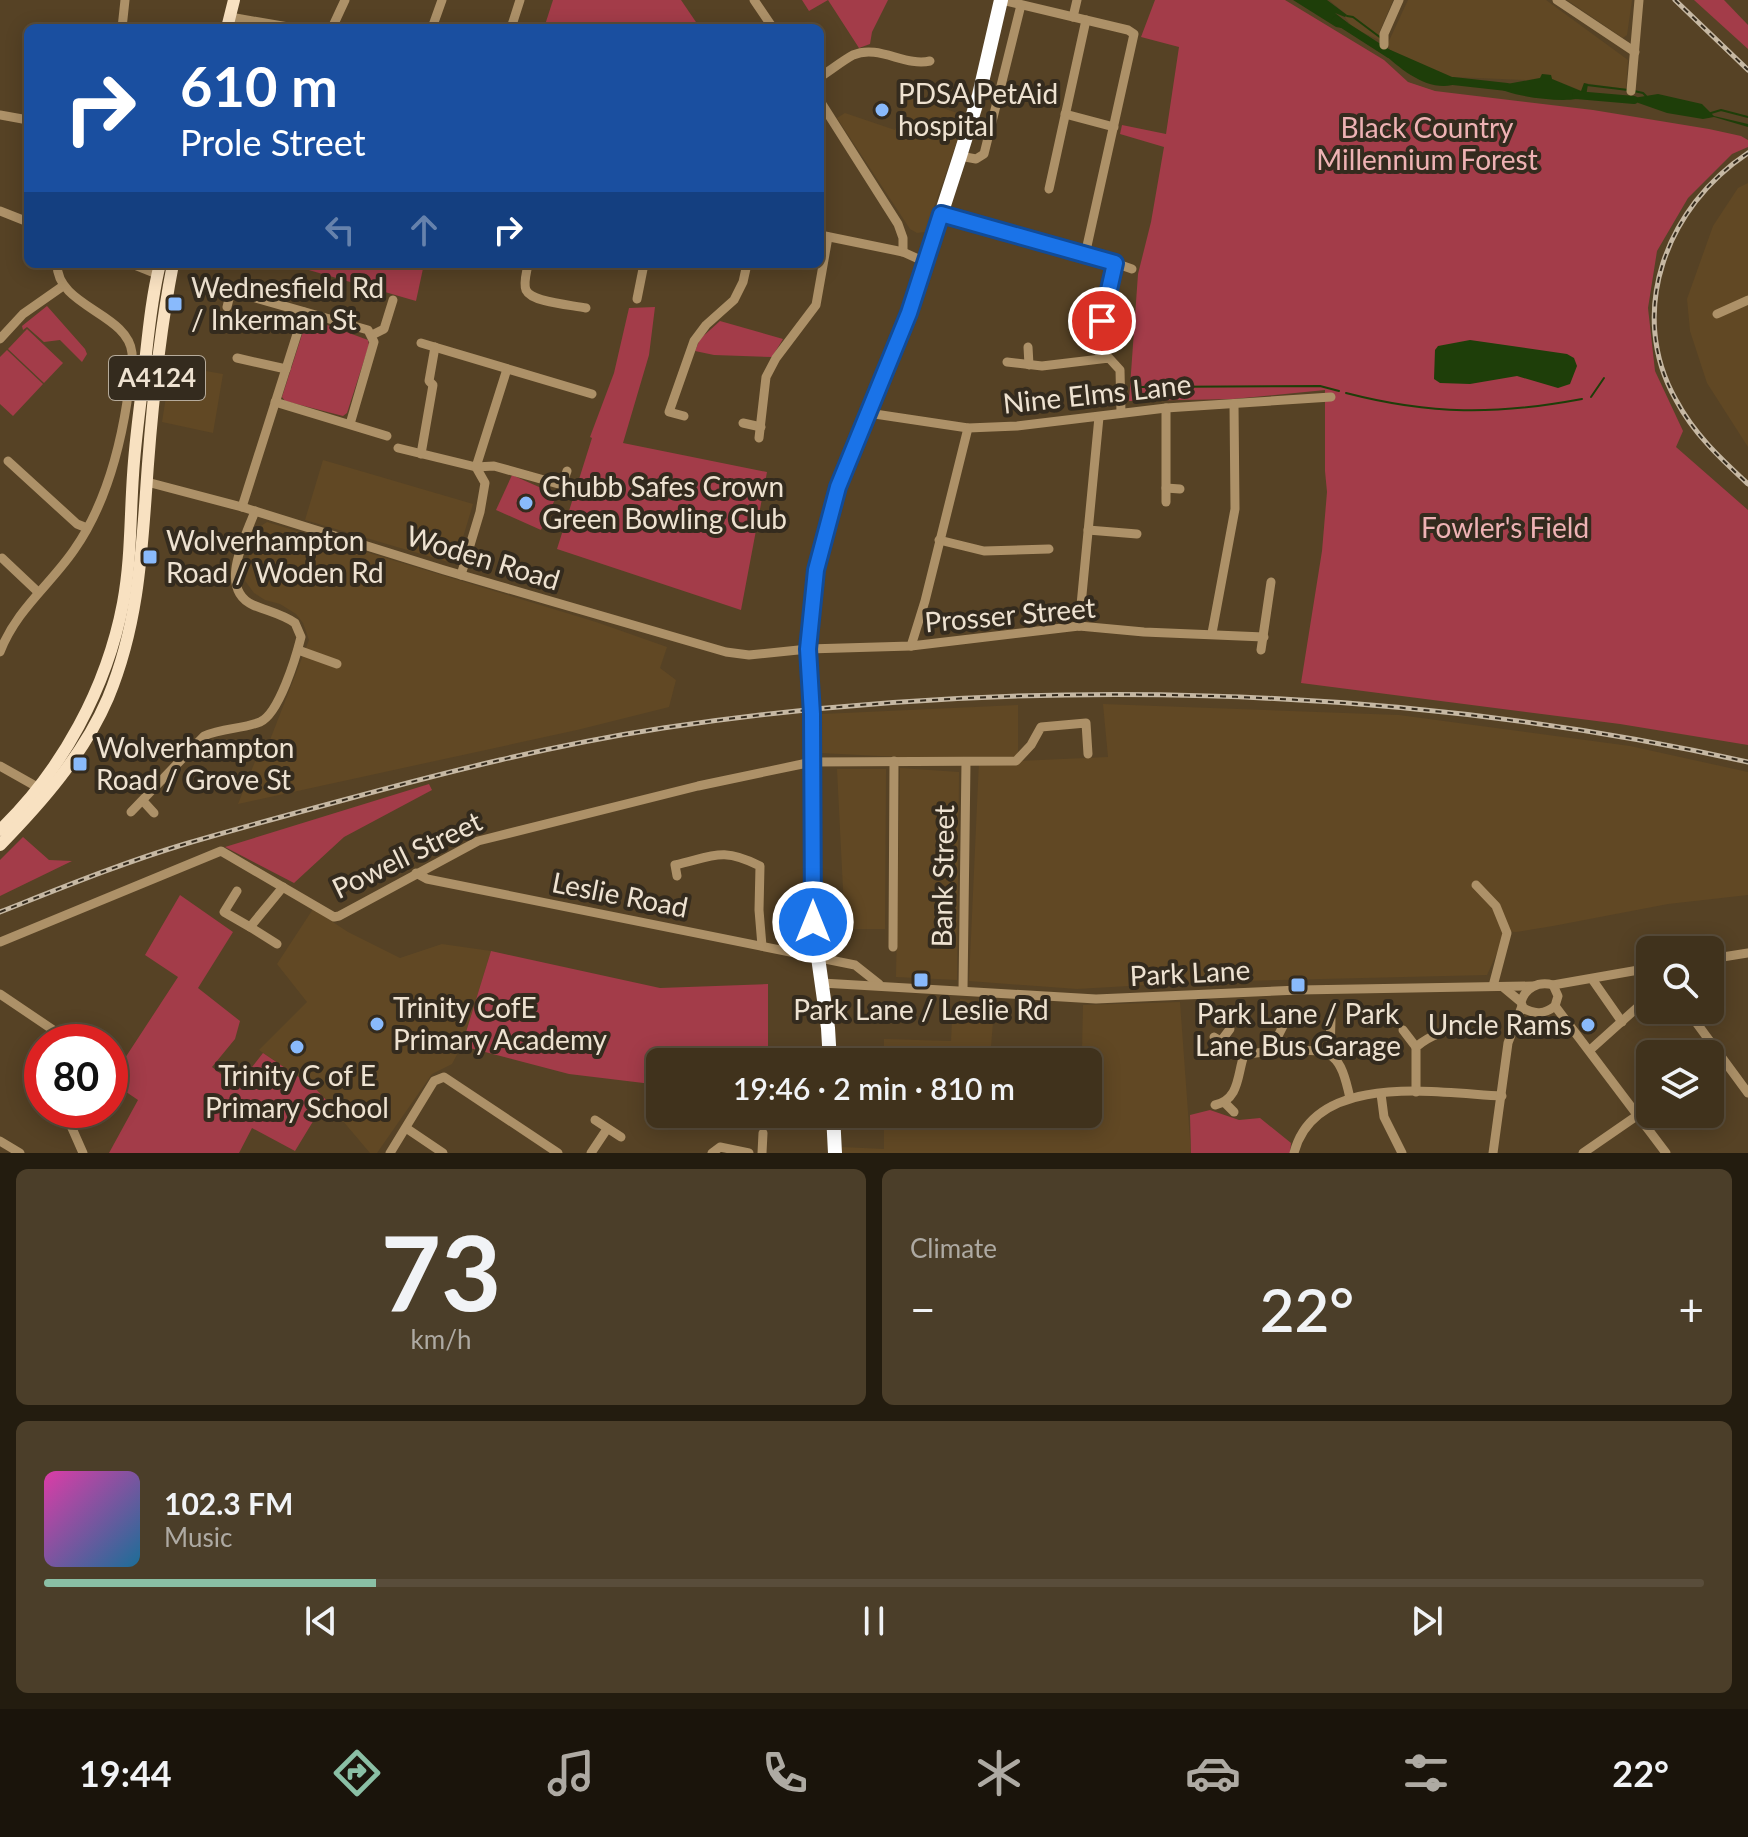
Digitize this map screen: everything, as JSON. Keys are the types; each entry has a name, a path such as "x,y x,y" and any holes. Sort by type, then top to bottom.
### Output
{"highway":[{"path":"829,1048 813,922 808,649 816,570 838,487 909,313 979,95 1002,0"},
{"path":"834,1128 835,1153"}],"main road":[{"path":"229,22 234,0"},
{"path":"158,269 172,269"},
{"name":"A4124","path":"0,830 43,790 89,703 114,638 127,580 133,477 158,269"},
{"name":"A4124","path":"0,845 92,727 107,700 122,659 137,599 155,387 172,269"},
{"path":"133,477 147,482"}],"street":[{"path":"122,24 125,0"},
{"path":"334,24 345,0"},
{"path":"433,24 442,0"},
{"path":"512,24 520,0"},
{"path":"754,0 770,24"},
{"path":"1002,0 1128,30 1135,38 1085,255"},
{"path":"1073,17 1077,0"},
{"path":"1384,45 1384,34 1399,0"},
{"path":"1557,0 1635,52"},
{"path":"1631,91 1639,0"},
{"path":"960,156 976,159 984,154 1021,5"},
{"path":"1049,189 1086,20"},
{"path":"229,22 251,24"},
{"path":"824,74 854,55 871,52 921,63 930,61"},
{"path":"824,107 898,224 903,238 903,252"},
{"path":"1065,114 1114,127"},
{"path":"0,115 24,119"},
{"path":"0,211 24,220"},
{"path":"941,214 1132,269"},
{"path":"824,236 903,252 925,262"},
{"path":"1088,319 1102,326 1115,263"},
{"path":"0,652 17,618 75,548 106,488 121,439 132,367 131,349 126,337 108,319 82,303 63,286 57,268"},
{"path":"526,268 525,285 530,295 586,308"},
{"path":"637,299 643,268"},
{"path":"684,416 669,412 694,341 706,325 734,300 746,268"},
{"path":"743,423 760,432 766,377 776,358 816,305 820,268"},
{"path":"0,339 23,314 63,286"},
{"path":"227,307 231,291 368,330 374,342 350,424"},
{"path":"372,335 384,329 393,300"},
{"path":"1717,314 1747,304"},
{"path":"242,507 304,312"},
{"path":"421,343 592,394"},
{"path":"421,454 433,385 429,381 435,347"},
{"path":"1028,347 1029,365"},
{"path":"237,358 286,369"},
{"path":"1007,362 1042,366 1109,358 1120,370 1121,413"},
{"path":"461,575 480,512 485,483 476,467 507,369"},
{"name":"Nine Elms Lane","path":"868,413 968,428 1166,408 1331,397"},
{"path":"275,402 387,436"},
{"path":"1212,633 1235,509 1234,404"},
{"path":"1166,408 1166,502"},
{"path":"1079,626 1099,417"},
{"path":"911,646 968,428"},
{"path":"398,448 476,467 494,466 562,485 567,471"},
{"path":"8,461 77,524 87,528"},
{"name":"Woden Road","path":"147,482 242,507 726,652 749,655 808,649"},
{"path":"1166,488 1180,489"},
{"path":"131,812 204,736 263,721 275,708 301,637 295,623 253,605 237,586 236,568 255,511"},
{"path":"1088,530 1137,534"},
{"path":"1121,533 1122,545"},
{"path":"939,540 984,551 1049,549"},
{"path":"2,558 38,592"},
{"path":"1261,650 1271,582"},
{"name":"Prosser Street","path":"808,649 911,646 1079,626 1264,637"},
{"path":"298,650 337,664"},
{"name":"Powell Street","path":"0,942 221,851 334,917 478,841 683,789 812,762 1016,761 1031,745 1041,727 1050,726 1086,723 1088,754"},
{"path":"893,947 894,761"},
{"name":"Bank Street","path":"963,990 966,762"},
{"path":"0,766 43,790"},
{"path":"143,801 154,813"},
{"path":"677,876 675,865 728,853 760,866 762,946"},
{"name":"Leslie Road","path":"416,873 427,879 818,958"},
{"path":"1476,885 1496,906 1507,933 1498,986 1536,1014"},
{"path":"250,927 283,887"},
{"path":"237,891 224,912 277,944"},
{"path":"1724,957 1748,953"},
{"name":"Park Lane","path":"818,958 855,965 879,984"},
{"path":"1493,1153 1508,1043 1525,992 1546,983 1553,985 1636,971"},
{"path":"1592,979 1622,1022"},
{"name":"Park Lane","path":"822,983 1096,999 1286,990 1533,986"},
{"path":"1513,1028 1555,1006 1558,996 1553,985"},
{"path":"0,994 44,1024"},
{"path":"1555,1006 1636,1112"},
{"path":"1590,1050 1636,1009"},
{"path":"1416,1047 1423,1041 1462,1029 1456,1016"},
{"path":"1330,1053 1331,1019"},
{"path":"1276,1052 1281,1024"},
{"path":"1697,1024 1748,1093"},
{"path":"1230,1029 1218,1039 1244,1055 1310,1050 1330,1053 1341,1065 1350,1098"},
{"path":"1403,1030 1416,1047 1416,1092"},
{"path":"1234,1112 1220,1104 1238,1085 1244,1055"},
{"path":"390,1153 434,1081 444,1077 558,1153"},
{"path":"1294,1153 1300,1136 1316,1116 1350,1098 1416,1092 1502,1096"},
{"path":"1381,1094 1384,1117 1402,1153"},
{"path":"1583,1153 1636,1116"},
{"path":"595,1120 621,1137"},
{"path":"72,1128 82,1151"},
{"path":"406,1128 443,1153"},
{"path":"1648,1128 1666,1153"},
{"path":"591,1153 607,1129"},
{"path":"762,1153 763,1133"},
{"path":"0,1141 20,1153"},
{"path":"712,1153 720,1147 749,1153"}],"shaded area":[{"path":"1293,0 1327,0 1347,15 1335,13 1348,23 1342,28 1336,27"},
{"path":"1329,0 1393,0 1379,40 1353,28 1345,17 1347,15"},
{"path":"1408,0 1546,0 1628,60 1626,89 1584,83 1582,91 1552,79 1551,75 1542,74 1541,78 1527,80 1452,77 1390,50 1388,43"},
{"path":"1567,0 1632,0 1627,35 1623,38"},
{"path":"1386,48 1461,82 1450,86 1429,84 1399,67 1382,52 1381,49"},
{"path":"1542,74 1551,75 1552,79 1581,91 1584,83 1588,84 1586,96 1568,100 1541,98 1496,86 1540,78"},
{"path":"1658,94 1702,104 1714,116 1748,124 1748,127 1714,117 1703,119 1667,113 1627,99"},
{"path":"908,96 966,116 925,232 917,233 910,229 837,118 845,113 895,130"},
{"path":"1748,183 1748,447 1707,383 1690,331 1687,299 1713,226 1738,188"},
{"path":"1470,340 1567,354 1574,358 1577,366 1570,384 1558,388 1517,376 1470,384 1440,383 1434,379 1435,350 1438,346"},
{"path":"171,365 223,374 213,433 162,422"},
{"path":"323,460 473,504 455,564 305,520"},
{"path":"267,522 596,622 667,647 660,668 676,680 669,707 238,804 262,744 268,745 309,640 296,614 254,593 243,578 256,529"},
{"path":"1103,704 1399,715 1630,746 1748,772 1748,895 1668,904 1553,926 1507,931 1487,975 1199,982 1077,989 969,981 979,761 820,753 822,714 1018,705 1018,761 1108,757"},
{"path":"900,768 959,772 957,980 896,977"},
{"path":"837,769 886,769 885,929 845,929"},
{"name":"Trinity CofE Primary Academy","path":"313,909 348,932 400,958 442,944 491,951 462,1045 452,1064 432,1074 377,1153 370,1153 315,1088 259,1050 307,1002 277,964"},
{"path":"960,999 987,1002 986,1021 993,1022 991,1047 1014,1048 884,1048 884,1039 951,1041 952,1020 959,1019"},
{"path":"1180,1002 1191,1153 842,1153 842,1147 884,1149 884,1128 1102,1128 1102,1048 1082,1048 1083,1005"}],"green space":[{"path":"553,0 681,0 697,24 545,24"},
{"path":"802,0 828,0 809,11"},
{"path":"828,0 888,0 872,32 870,44 859,48"},
{"name":"Fowler's Field","path":"1155,0 1285,0 1384,60 1408,82 1435,91 1593,110 1709,129 1748,140 1748,147 1732,154 1688,198 1657,251 1648,308 1655,371 1683,431 1676,447 1748,510 1748,745 1620,724 1301,683 1322,551 1327,492 1325,390 1233,399 1129,401 1138,274 1164,147 1120,134 1122,125 1166,134 1179,47 1141,37"},
{"path":"1694,0 1724,0 1748,25 1748,49"},
{"path":"302,268 423,268 416,301"},
{"path":"47,306 85,349 87,354 82,362 60,340 44,342 27,327 23,330 22,326"},
{"path":"655,307 649,355 623,443 767,472 741,610 557,549 590,437 614,373 629,308"},
{"path":"311,319 368,340 347,413 343,416 285,401 282,397 306,322"},
{"path":"720,321 783,339 772,357 714,355 695,351 700,339"},
{"path":"27,329 63,363 44,383 8,349"},
{"path":"7,350 43,384 13,416 0,404 0,357"},
{"name":"Chubb Safes Crown Green Bowling Club","path":"512,475 557,495 541,530 496,510"},
{"path":"429,784 432,790 344,837 294,883 225,847"},
{"path":"23,837 49,860 72,861 0,896 0,860"},
{"path":"180,895 233,932 198,988 240,1021 235,1039 212,1067 237,1086 263,1053 315,1088 326,1100 295,1151 252,1128 239,1153 109,1153 123,1128 128,1128 128,1118 138,1100 128,1093 128,1053 178,977 145,955"},
{"path":"491,951 660,988 768,984 768,1048 646,1048 646,1083 569,1074 462,1045"},
{"path":"1210,1110 1239,1120 1260,1118 1291,1143 1290,1153 1191,1153 1190,1115"}],"waterway":[{"path":"1347,16 1353,17 1381,38"},
{"path":"1336,20 1389,54"},
{"path":"1453,81 1507,87"},
{"path":"1587,85 1628,90"},
{"path":"1634,91 1646,96"},
{"path":"1576,95 1634,100"},
{"path":"1711,113 1721,110 1748,117"},
{"path":"1591,397 1604,378"},
{"path":"1138,387 1320,386 1339,391"},
{"path":"1346,393 1407,405 1464,410 1521,408 1582,399"}],"railway":[{"path":"1675,0 1748,70"},
{"path":"1748,153 1720,175 1676,231 1663,263 1655,297 1655,332 1661,366 1676,400 1708,445 1748,484"},
{"path":"0,912 185,844 460,770 622,735 797,711 932,700 1069,695 1207,696 1344,703 1481,716 1616,736 1748,762"}],"place":[{"name":"PDSA PetAid hospital","path":"882,110"},
{"name":"Wednesfield Rd / Inkerman St","path":"175,304"},
{"name":"Chubb Safes Crown Green Bowling Club","path":"526,503"},
{"name":"Wolverhampton Road / Woden Rd","path":"150,557"},
{"name":"Wolverhampton Road / Grove St","path":"80,764"},
{"name":"Park Lane / Leslie Rd","path":"921,980"},
{"name":"Park Lane / Park Lane Bus Garage","path":"1298,985"},
{"name":"Trinity CofE Primary Academy","path":"377,1024"},
{"name":"Uncle Rams","path":"1588,1025"},
{"name":"Trinity C of E Primary School","path":"297,1047"}],"route":[{"path":"813,922 812,714 808,649 816,570 838,487 909,313 941,214 1115,263 1102,321"}],"park label":[{"name":"Black Country Millennium Forest","path":"1427,144"}]}
